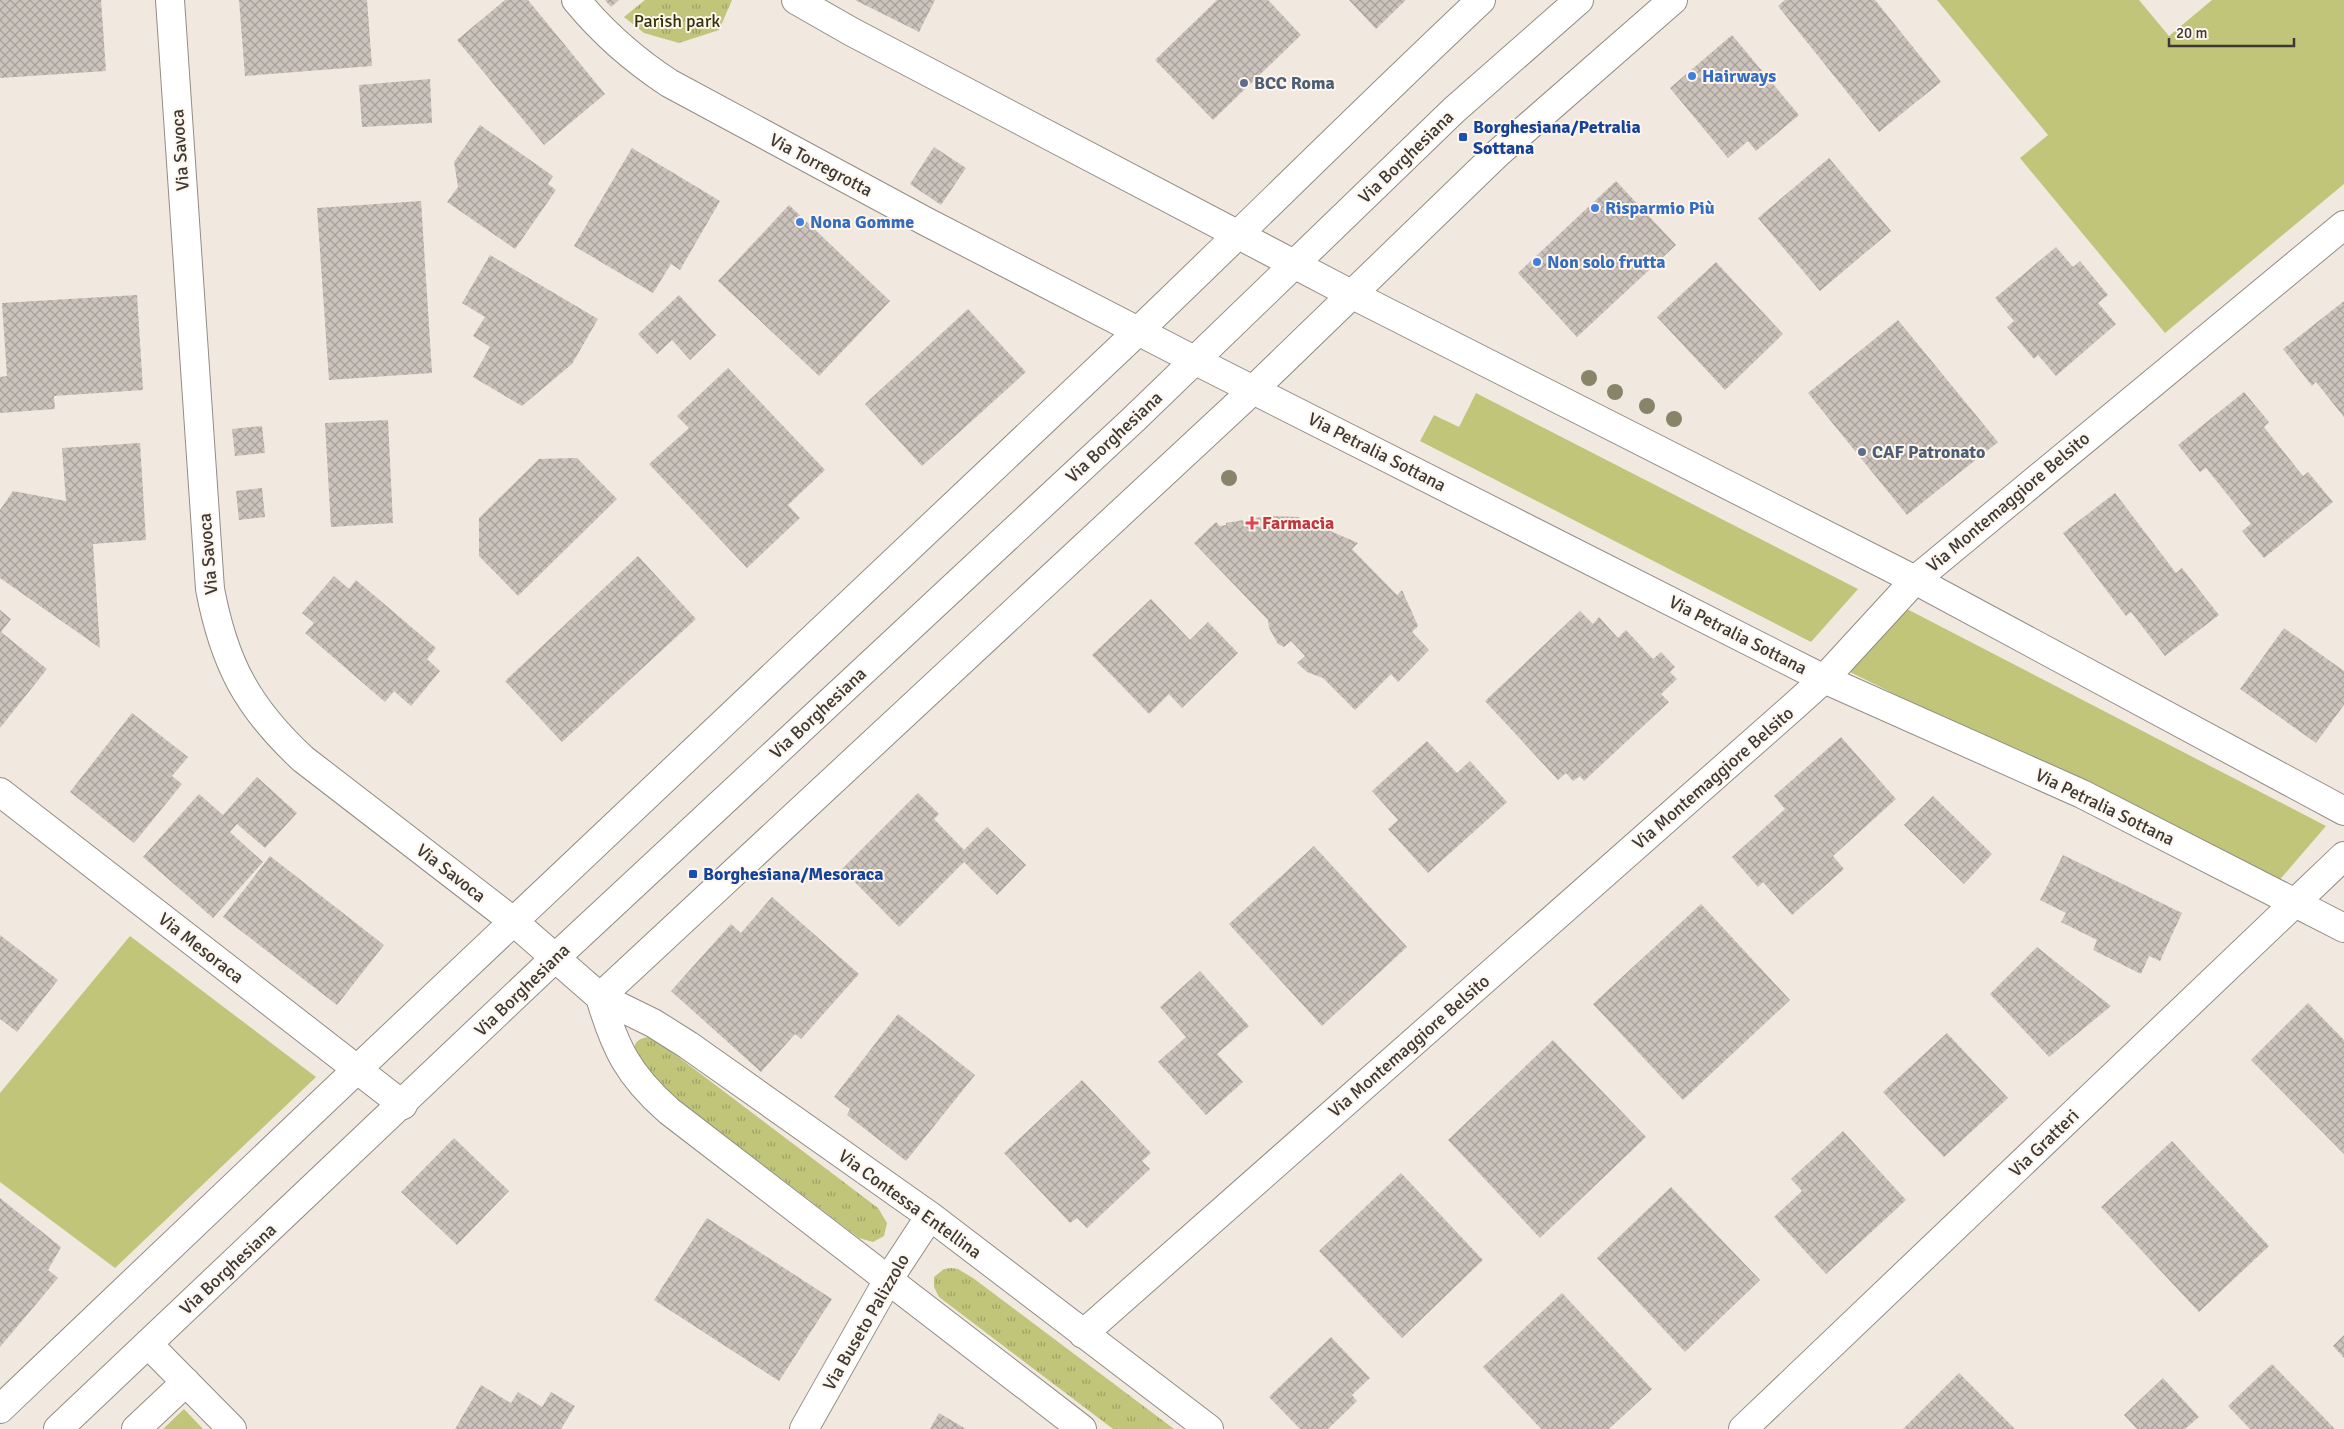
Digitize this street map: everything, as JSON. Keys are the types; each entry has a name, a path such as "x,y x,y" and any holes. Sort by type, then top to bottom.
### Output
{"street":[{"name":"Via Savoca","path":"170,0 207,562 210,589 223,645 233,670 250,699 284,741 303,759 513,921 556,957"},
{"name":"Via Torregrotta","path":"576,0 622,48 653,73 688,95 1138,331"},
{"path":"796,0 852,32 1351,294 1915,580 2344,811"},
{"path":"0,1409 356,1069 1138,331 1413,63 1481,0"},
{"name":"Via Borghesiana","path":"58,1429 403,1105 556,957 1196,361 1454,110 1579,0"},
{"path":"1082,1429 656,1100 642,1086 621,1055 613,1038 600,996 1253,390 1498,153 1673,0"},
{"name":"Via Montemaggiore Belsito","path":"1083,1334 1824,678 1915,580 2344,225"},
{"name":"Via Petralia Sottana","path":"1138,331 1824,678 2082,794 2297,902 2344,928"},
{"name":"Via Mesoraca","path":"0,792 403,1105"},
{"name":"Via Gratteri","path":"1743,1429 2344,856"},
{"name":"Via Contessa Entellina","path":"556,957 600,996 688,1045 930,1216 1209,1429"},
{"name":"Via Buseto Palizzolo","path":"804,1429 888,1280 930,1216"},
{"path":"148,1344 232,1429"},
{"path":"136,1429 186,1382"}],"green space":[{"name":"Parish park","path":"645,0 732,0 719,30 679,43 644,33 624,17"},
{"path":"1937,0 2139,0 2169,36 2212,0 2344,0 2344,184 2165,333 2020,158 2048,135"},
{"path":"1476,393 1858,589 1811,642 1420,441 1434,415 1459,427"},
{"path":"1905,608 2326,826 2277,883 1848,671"},
{"path":"130,936 316,1077 115,1268 0,1182 0,1093"},
{"path":"652,1037 878,1208 887,1223 884,1236 873,1242 859,1238 648,1077 637,1058 635,1046 643,1038"},
{"path":"944,1269 958,1269 973,1278 1174,1429 1113,1429 939,1297 934,1287 934,1277"},
{"path":"184,1409 203,1429 163,1429"}],"building":[{"path":"0,0 101,0 106,71 0,78"},
{"path":"239,0 367,0 372,66 245,76"},
{"path":"505,0 528,0 605,94 544,145 457,40"},
{"path":"605,0 619,0 611,7"},
{"path":"855,0 935,0 919,32"},
{"path":"1217,0 1268,0 1301,35 1213,120 1155,60"},
{"path":"1349,0 1406,0 1376,29"},
{"path":"1785,0 1875,0 1941,82 1879,132 1778,6"},
{"path":"1732,35 1799,115 1756,151 1748,141 1728,158 1670,88"},
{"path":"430,79 432,123 362,127 359,85"},
{"path":"480,125 553,176 548,184 556,190 515,249 447,202 458,187 454,162"},
{"path":"934,147 966,168 941,205 910,184"},
{"path":"632,148 720,201 680,270 671,264 653,293 574,246"},
{"path":"1829,158 1891,231 1820,291 1758,218"},
{"path":"1616,181 1676,245 1577,337 1518,273"},
{"path":"421,201 432,373 329,380 317,208"},
{"path":"789,205 890,301 819,376 718,281"},
{"path":"2056,247 2073,267 2080,261 2108,295 2098,303 2116,324 2056,376 2038,355 2034,359 2007,327 2014,321 1995,298"},
{"path":"490,255 598,319 572,364 522,406 473,377 490,347 473,336 485,317 462,303"},
{"path":"1716,262 1783,334 1725,390 1657,317"},
{"path":"137,295 143,390 54,396 55,409 0,413 0,377 7,376 2,303"},
{"path":"679,295 716,335 690,360 672,340 657,354 638,334"},
{"path":"2344,301 2344,417 2316,382 2312,386 2283,349"},
{"path":"968,309 1026,372 922,466 865,404"},
{"path":"1898,320 1998,442 1907,515 1808,393"},
{"path":"728,368 825,470 788,505 800,518 747,568 649,464 689,428 677,416"},
{"path":"2244,392 2269,422 2264,427 2303,476 2308,472 2333,502 2264,558 2242,531 2251,524 2206,468 2200,472 2178,445"},
{"path":"388,420 393,523 331,527 325,423"},
{"path":"262,426 265,453 235,456 232,429"},
{"path":"140,443 146,540 93,544 100,648 0,578 0,510 13,491 66,501 62,448"},
{"path":"577,458 617,499 518,596 479,556 479,518 539,459"},
{"path":"262,488 265,517 239,520 236,491"},
{"path":"2115,493 2176,573 2182,568 2219,615 2165,656 2131,612 2126,616 2063,533"},
{"path":"1269,516 1299,517 1303,522 1305,520 1358,543 1352,549 1397,595 1402,590 1418,626 1412,632 1429,650 1398,682 1391,674 1355,710 1323,678 1307,672 1297,663 1305,656 1291,641 1284,647 1278,644 1269,628 1268,620 1194,543 1216,522 1220,526 1226,525 1226,523 1261,517 1261,519 1269,519"},
{"path":"638,556 696,619 562,742 505,681"},
{"path":"334,576 349,589 356,580 436,648 427,659 440,671 411,706 394,691 385,702 305,633 314,623 302,613"},
{"path":"1151,599 1190,640 1208,622 1238,653 1182,708 1169,694 1149,714 1092,655"},
{"path":"0,610 11,619 1,632 47,669 0,728"},
{"path":"1580,611 1593,624 1599,617 1618,638 1626,630 1653,659 1661,652 1675,667 1670,672 1677,679 1661,694 1669,702 1584,781 1580,776 1573,781 1566,773 1558,780 1485,701"},
{"path":"2284,628 2344,671 2344,705 2316,743 2240,689"},
{"path":"132,713 188,757 172,776 182,784 134,843 70,792"},
{"path":"1841,737 1896,799 1833,856 1844,869 1792,915 1763,882 1758,887 1732,857 1785,809 1774,796"},
{"path":"1427,741 1457,773 1470,761 1507,802 1428,873 1388,829 1398,820 1372,791"},
{"path":"257,777 297,813 265,848 237,824 230,832 263,862 213,918 143,857 199,794 223,815"},
{"path":"918,793 939,814 934,819 964,850 987,827 1026,865 997,895 964,862 899,927 842,869"},
{"path":"1933,796 1992,854 1964,884 1904,825"},
{"path":"1314,846 1407,947 1322,1026 1229,924"},
{"path":"2063,855 2182,913 2160,961 2149,956 2141,974 2093,950 2097,940 2061,922 2066,913 2040,900"},
{"path":"270,856 384,945 337,1005 223,917"},
{"path":"772,897 859,974 801,1039 795,1034 761,1072 671,991 731,924 741,933"},
{"path":"1701,904 1790,1000 1683,1100 1593,1004"},
{"path":"0,935 58,980 17,1032 0,1019"},
{"path":"2037,947 2111,1006 2049,1057 1990,994"},
{"path":"1200,971 1249,1026 1217,1054 1243,1082 1206,1115 1158,1062 1186,1037 1160,1007"},
{"path":"2308,1003 2344,1040 2344,1154 2251,1060"},
{"path":"898,1014 975,1075 906,1161 847,1115 850,1109 834,1097"},
{"path":"1947,1033 2008,1098 1944,1157 1883,1092"},
{"path":"1553,1040 1646,1137 1540,1238 1448,1140"},
{"path":"1082,1080 1151,1153 1142,1161 1150,1169 1087,1228 1077,1218 1070,1223 1004,1153"},
{"path":"1843,1131 1906,1200 1826,1274 1774,1217 1802,1191 1791,1179"},
{"path":"454,1138 509,1191 457,1245 401,1192"},
{"path":"2172,1141 2269,1246 2199,1312 2101,1207"},
{"path":"1401,1173 1483,1260 1402,1338 1319,1251"},
{"path":"1671,1187 1760,1280 1685,1352 1597,1258"},
{"path":"0,1198 61,1247 48,1270 58,1278 0,1347"},
{"path":"707,1218 832,1299 779,1381 654,1300"},
{"path":"1562,1293 1652,1389 1609,1429 1541,1429 1483,1367"},
{"path":"2344,1335 2344,1358 2333,1346"},
{"path":"1331,1337 1370,1378 1352,1395 1357,1401 1328,1429 1300,1429 1269,1397"},
{"path":"2272,1364 2335,1429 2250,1429 2228,1406"},
{"path":"1959,1373 2015,1429 1903,1429"},
{"path":"2163,1378 2199,1417 2185,1429 2137,1429 2124,1415"},
{"path":"481,1385 511,1403 518,1392 542,1407 551,1392 575,1406 561,1429 455,1429"},
{"path":"939,1413 966,1429 930,1429"}],"place":[{"name":"Hairways","path":"1692,76"},
{"name":"BCC Roma","path":"1244,83"},
{"name":"Borghesiana/Petralia Sottana","path":"1463,137"},
{"name":"Risparmio Più","path":"1595,208"},
{"name":"Nona Gomme","path":"800,222"},
{"name":"Non solo frutta","path":"1537,262"},
{"name":"CAF Patronato","path":"1862,452"},
{"name":"Farmacia","path":"1252,523"},
{"name":"Borghesiana/Mesoraca","path":"693,874"}]}
